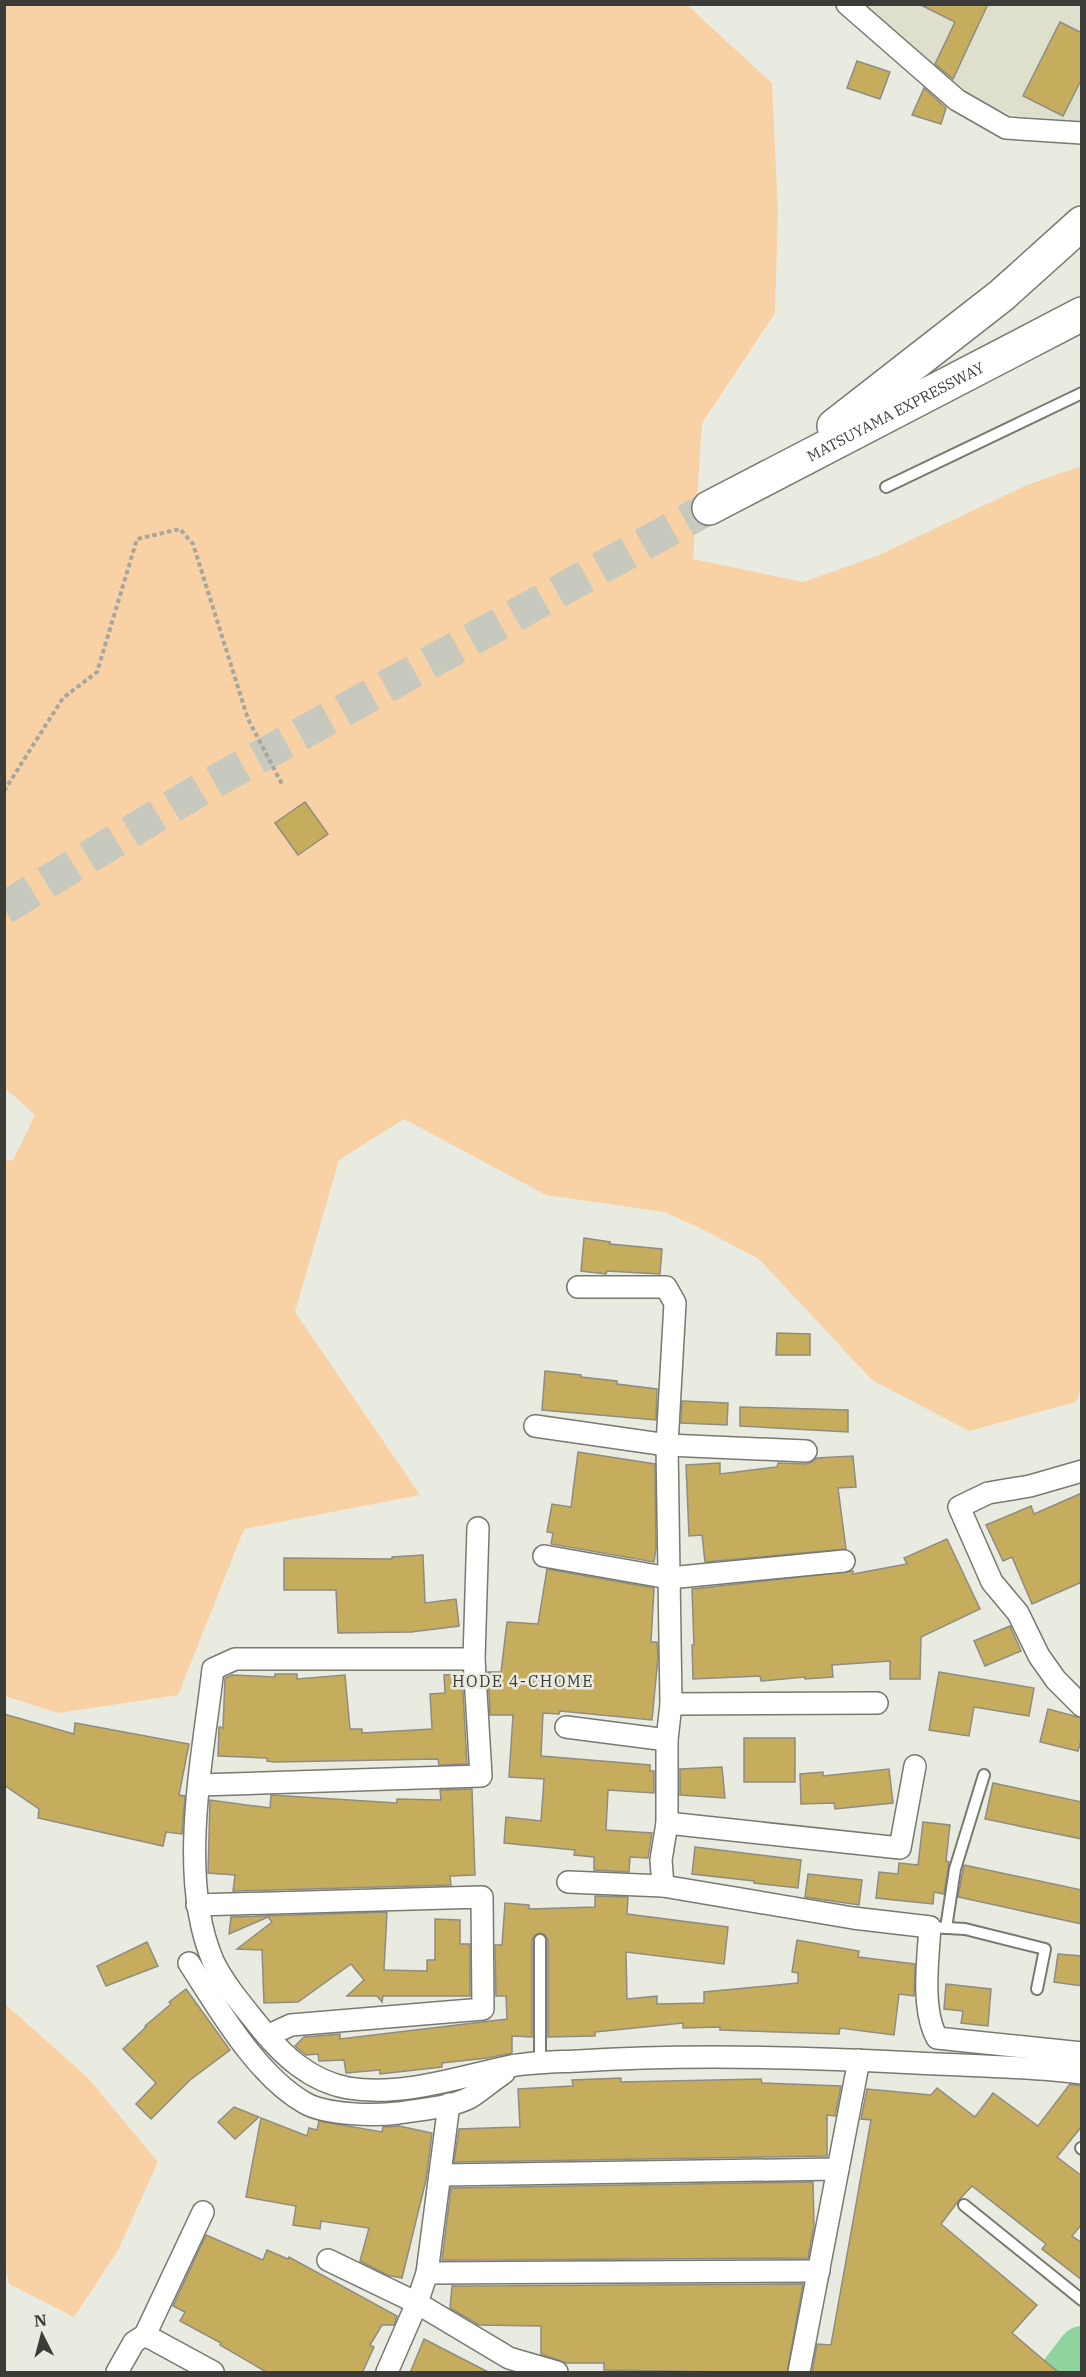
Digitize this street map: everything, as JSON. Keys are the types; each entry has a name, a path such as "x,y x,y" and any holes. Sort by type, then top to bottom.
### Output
{"highway":[{"path":"761,481 1002,295 1082,223"},
{"name":"MATSUYAMA EXPRESSWAY","path":"709,508 1082,314"},
{"path":"1035,339 1082,321"}],"street":[{"path":"847,4 957,100 1006,128 1082,133"},
{"path":"578,1287 666,1287 675,1303 667,1445 672,1704 668,1740 666,1823 661,1860 663,1886"},
{"path":"536,1426 667,1445 806,1450"},
{"path":"1082,1471 1030,1486 988,1493 958,1507 992,1582 1018,1613 1056,1680 1082,1706"},
{"path":"200,1785 481,1776 474,1659 478,1528"},
{"path":"543,1556 669,1578 844,1561"},
{"path":"474,1659 235,1659 213,1669 195,1838 197,1905 214,1961 236,1997 290,2061 316,2077 348,2088 393,2089 439,2084 514,2065 686,2058 858,2060 1082,2073"},
{"path":"672,1704 877,1704"},
{"path":"566,1727 668,1740"},
{"path":"666,1823 900,1848 915,1766"},
{"path":"568,1882 663,1886 853,1918 938,1928 927,1973 930,2026 937,2038 1082,2053"},
{"path":"197,1905 482,1897 483,2009 291,2025 267,2036"},
{"path":"189,1963 237,2036 269,2075 306,2104 345,2114 386,2115 449,2104 470,2097 514,2065"},
{"path":"799,2373 858,2060"},
{"path":"387,2373 417,2303 427,2273 449,2104"},
{"path":"440,2175 838,2169"},
{"path":"117,2373 134,2342 145,2335 203,2212"},
{"path":"328,2260 417,2303 509,2358 556,2373"},
{"path":"427,2273 819,2271"},
{"path":"145,2335 213,2373"}],"lane":[{"path":"886,487 1082,393"},
{"path":"984,1775 938,1928 965,1929 1045,1949 1037,1989"},
{"path":"540,1940 540,2063"},
{"path":"964,2205 1082,2300"}],"path":[{"path":"4,791 63,698 97,672 137,539 180,529 193,544 248,720 282,784"}],"shaded area":[{"path":"4,5 687,5 772,83 778,211 775,313 702,423 693,559 803,582 877,556 1027,485 1081,466 1082,1385 1076,1402 969,1431 872,1380 759,1259 664,1212 546,1195 404,1119 339,1160 295,1312 420,1495 244,1529 178,1695 58,1713 5,1696 5,1161 13,1160 35,1115 4,1087"},
{"path":"867,5 1081,5 1081,121 1015,116 983,103 957,88"},
{"path":"5,2004 88,2078 158,2162 118,2250 74,2317 9,2284 4,2259"}],"building":[{"path":"919,4 988,4 953,79 935,64 955,22"},
{"path":"1060,22 1082,33 1082,78 1063,116 1023,96"},
{"path":"857,61 890,72 880,99 847,88"},
{"path":"924,88 946,108 941,124 912,115"},
{"path":"305,802 328,834 298,855 275,823"},
{"path":"584,1238 610,1242 610,1244 662,1249 660,1274 607,1271 606,1274 581,1271"},
{"path":"777,1333 810,1334 810,1355 776,1355"},
{"path":"545,1371 657,1389 656,1420 542,1410"},
{"path":"682,1401 728,1403 727,1425 681,1423"},
{"path":"740,1407 848,1410 848,1432 740,1426"},
{"path":"578,1452 655,1464 656,1548 654,1562 551,1544 553,1533 547,1532 552,1504 571,1507"},
{"path":"853,1456 856,1487 838,1488 846,1549 705,1562 702,1535 689,1536 686,1465 720,1463 720,1474 777,1467 778,1463 805,1464 817,1458"},
{"path":"1082,1493 1082,1582 1032,1604 1012,1557 1003,1561 986,1525 1031,1506 1034,1514"},
{"path":"947,1539 980,1609 921,1637 920,1679 890,1679 890,1661 832,1665 833,1677 761,1681 760,1676 693,1679 692,1589 853,1571 853,1574 907,1564 904,1558"},
{"path":"423,1555 425,1603 456,1599 459,1626 411,1632 338,1633 336,1590 284,1590 284,1558 392,1559 392,1557"},
{"path":"547,1569 654,1588 651,1642 657,1642 658,1657 652,1720 560,1711 559,1714 543,1713 541,1756 650,1765 650,1771 654,1771 654,1793 608,1790 606,1830 652,1833 648,1858 630,1857 629,1872 594,1870 594,1857 574,1855 575,1850 504,1843 506,1817 541,1821 544,1779 509,1777 513,1715 490,1715 488,1672 501,1672 507,1622 538,1624"},
{"path":"1010,1626 1021,1651 985,1666 974,1641"},
{"path":"939,1672 1034,1688 1029,1716 974,1707 969,1736 929,1730"},
{"path":"275,1674 297,1674 297,1679 345,1675 350,1729 362,1729 362,1733 432,1729 430,1694 445,1693 444,1675 462,1674 467,1764 439,1765 438,1759 274,1762 267,1761 267,1758 218,1756 219,1727 223,1728 225,1678 232,1675 275,1677"},
{"path":"1048,1709 1082,1718 1082,1737 1078,1751 1040,1742"},
{"path":"4,1714 74,1734 75,1723 189,1744 179,1795 185,1796 182,1834 166,1832 163,1846 38,1818 39,1809 4,1785"},
{"path":"744,1738 795,1738 795,1782 744,1782"},
{"path":"722,1767 725,1798 680,1795 680,1769"},
{"path":"889,1769 893,1803 835,1809 834,1803 801,1804 800,1774 823,1772 823,1776"},
{"path":"993,1783 1082,1802 1082,1839 985,1819"},
{"path":"472,1789 475,1875 450,1876 451,1885 233,1891 235,1875 208,1873 210,1800 270,1808 271,1795 397,1803 397,1799 441,1800 440,1790"},
{"path":"923,1822 950,1825 946,1861 949,1862 944,1894 934,1892 933,1904 876,1898 879,1872 898,1874 899,1863 918,1865"},
{"path":"695,1847 801,1860 798,1888 692,1874"},
{"path":"964,1865 1082,1890 1082,1924 958,1897"},
{"path":"808,1874 862,1880 859,1905 805,1897"},
{"path":"595,1896 628,1897 627,1914 728,1927 724,1964 626,1952 627,1999 657,1996 657,2004 704,2003 704,1992 798,1983 798,1973 792,1972 797,1940 859,1951 858,1957 915,1964 914,1996 899,1994 894,2035 840,2028 839,2034 720,2030 720,2027 683,2028 683,2023 595,2032 595,2036 548,2037 548,1940 544,1934 539,1933 532,1940 532,2037 512,2036 512,2053 442,2063 442,2067 380,2074 380,2070 346,2073 344,2060 319,2061 318,2054 306,2055 295,2046 304,2037 340,2034 340,2039 507,2019 506,1996 496,1996 495,1945 502,1945 505,1903 529,1905 529,1909 595,1907"},
{"path":"387,1912 384,1970 427,1971 427,1960 435,1960 435,1919 460,1920 460,1944 470,1944 470,1996 383,1996 382,2002 377,1996 347,1996 364,1980 351,1964 298,2002 264,2003 262,1950 237,1949 272,1922 268,1917 229,1934 231,1917"},
{"path":"147,1942 158,1966 106,1986 97,1966"},
{"path":"1058,1954 1082,1956 1082,1986 1054,1982"},
{"path":"946,1984 991,1989 988,2026 961,2023 963,2011 944,2009"},
{"path":"186,1989 230,2050 190,2080 151,2119 136,2104 156,2083 123,2049 171,2004 169,2002"},
{"path":"621,2078 621,2082 761,2079 762,2083 841,2086 835,2116 827,2115 827,2156 454,2162 459,2129 520,2127 518,2089 573,2086 572,2080"},
{"path":"1070,2084 1082,2086 1082,2126 1057,2157 1082,2176 1082,2224 1072,2236 1082,2243 1082,2280 1042,2249 1046,2244 972,2186 941,2224 1037,2305 1012,2333 1059,2373 812,2373 817,2344 831,2345 871,2120 861,2119 867,2089 931,2095 937,2088 975,2117 993,2093 1038,2126"},
{"path":"234,2107 259,2117 235,2139 218,2122"},
{"path":"261,2118 307,2136 309,2128 317,2130 319,2121 382,2132 383,2127 399,2126 432,2133 426,2180 402,2278 387,2275 360,2261 369,2228 321,2221 320,2229 293,2225 296,2206 246,2197"},
{"path":"813,2182 814,2226 808,2258 442,2260 451,2188"},
{"path":"206,2235 263,2260 267,2250 288,2259 289,2257 397,2316 394,2325 382,2325 370,2345 374,2347 362,2373 268,2373 220,2345 221,2343 180,2321 185,2312 173,2306"},
{"path":"803,2284 787,2373 604,2370 604,2363 566,2363 541,2354 541,2326 479,2325 450,2308 452,2286"},
{"path":"424,2339 490,2373 410,2373"}],"waterway":[{"path":"1065,2372 1082,2350"}],"tunnel":[{"path":"4,908 203,788 709,508"}],"district":[{"name":"HODE 4-CHOME","path":"523,1681"}]}
